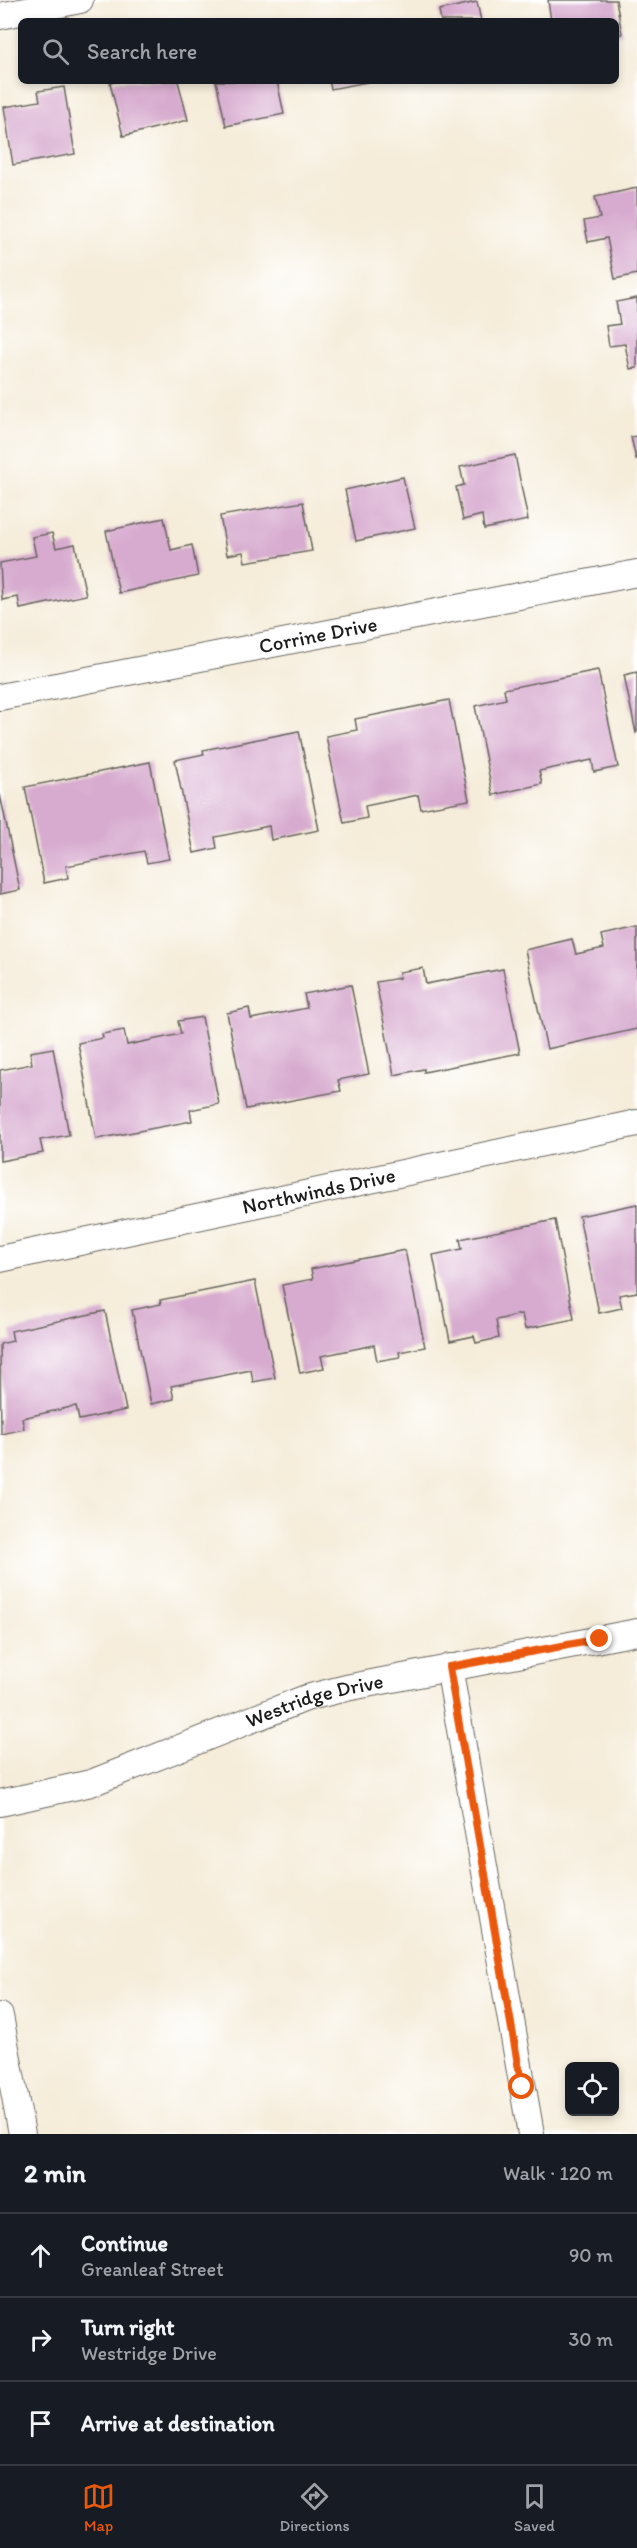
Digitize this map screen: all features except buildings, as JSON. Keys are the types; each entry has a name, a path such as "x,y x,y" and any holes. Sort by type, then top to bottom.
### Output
{"street":[{"path":"0,16 80,0"},
{"name":"Corrine Drive","path":"0,697 637,573"},
{"name":"Northwinds Drive","path":"0,1260 637,1123"},
{"name":"Westridge Drive","path":"0,1803 91,1783 306,1698 449,1667 637,1632"},
{"path":"449,1667 531,2134"},
{"path":"0,2016 22,2134"}],"route":[{"path":"522,2087 449,1667 600,1639"}]}
